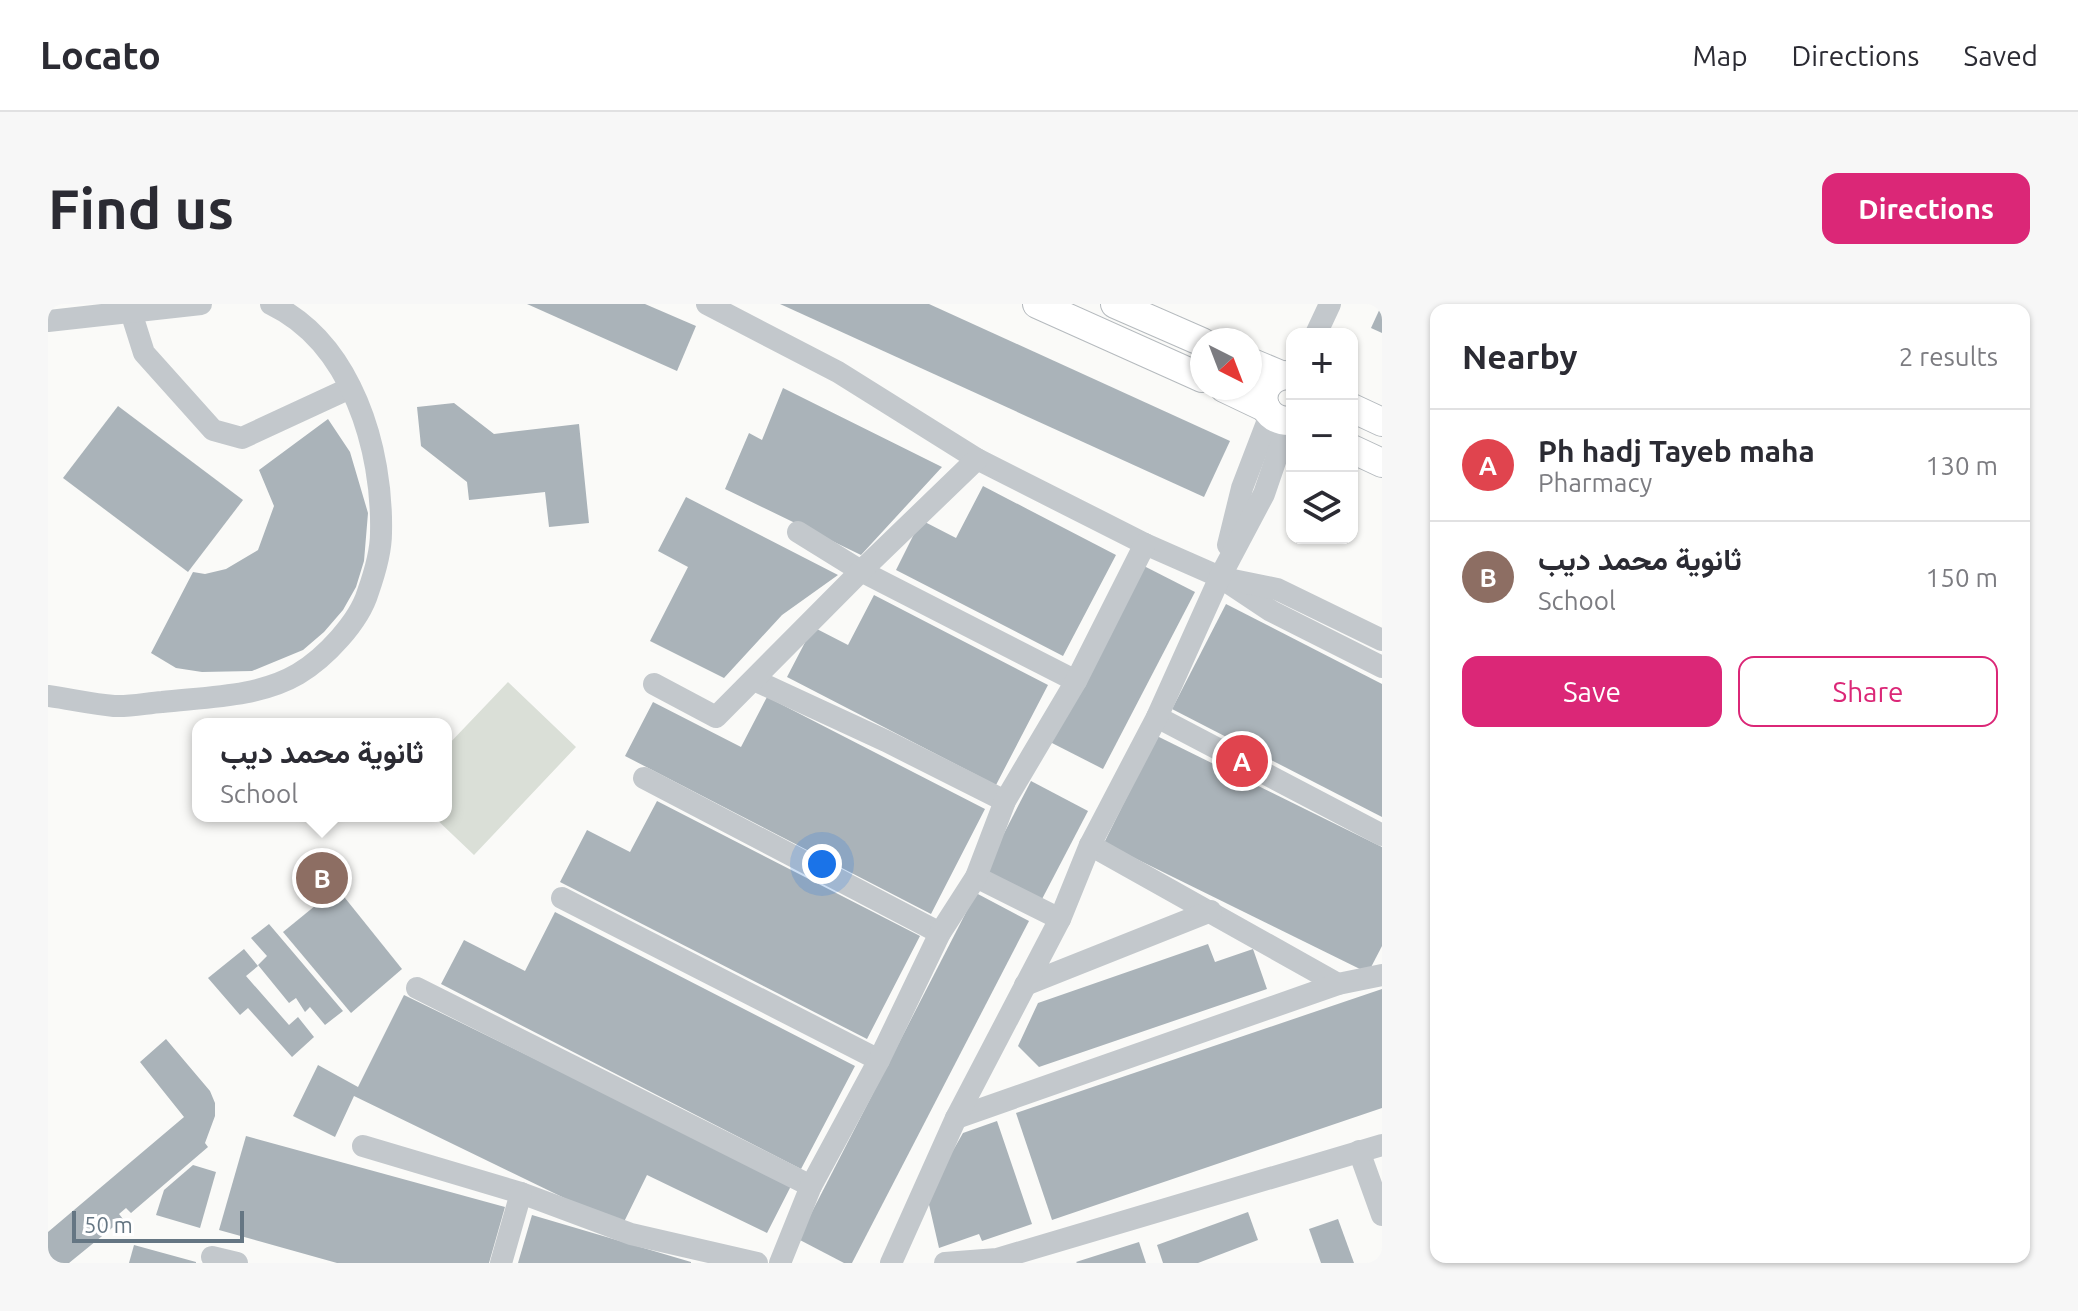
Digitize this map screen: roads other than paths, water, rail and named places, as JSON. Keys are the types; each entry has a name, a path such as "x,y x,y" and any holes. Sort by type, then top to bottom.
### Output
{"main road":[{"path":"1037,304 1190,373"},
{"path":"1115,304 1190,337"},
{"path":"1262,366 1286,375"},
{"path":"1279,416 1264,392 1268,384 1286,375"},
{"path":"1248,400 1279,416"},
{"path":"1358,411 1382,422"},
{"path":"1358,452 1382,463"}],"street":[{"path":"48,321 201,304"},
{"path":"48,696 116,706 246,693 298,674 339,641 368,595 381,536 379,483 370,433 350,388 326,349 292,314 271,304"},
{"path":"707,304 838,372 977,459 1145,544 1220,577 1271,611 1382,667"},
{"path":"1319,328 1330,304"},
{"path":"131,312 144,353 213,430 242,438 350,388"},
{"path":"891,1263 956,1118 1060,919 1090,845 1157,717 1220,577 1242,488 1279,416"},
{"path":"654,684 716,717 977,459"},
{"path":"798,532 861,571 1076,681"},
{"path":"780,1263 811,1186 879,1060 940,933 976,877 1005,801 1076,681 1145,544"},
{"path":"1220,577 1277,589 1382,640"},
{"path":"754,680 1005,801"},
{"path":"1157,717 1382,835"},
{"path":"644,778 940,933"},
{"path":"1090,845 1338,984"},
{"path":"976,877 1060,919"},
{"path":"562,898 879,1060"},
{"path":"1025,985 1211,911"},
{"path":"956,1118 1338,984 1382,975"},
{"path":"417,988 811,1186"},
{"path":"945,1263 997,1261 1382,1145"},
{"path":"363,1146 521,1193 631,1234 757,1263"},
{"path":"1359,1151 1382,1215"},
{"path":"501,1263 521,1193"},
{"path":"212,1257 237,1263"}],"place":[{"name":"Ph hadj Tayeb maha","path":"1242,761"},
{"name":"ثانوية محمد ديب","path":"322,878"}]}
